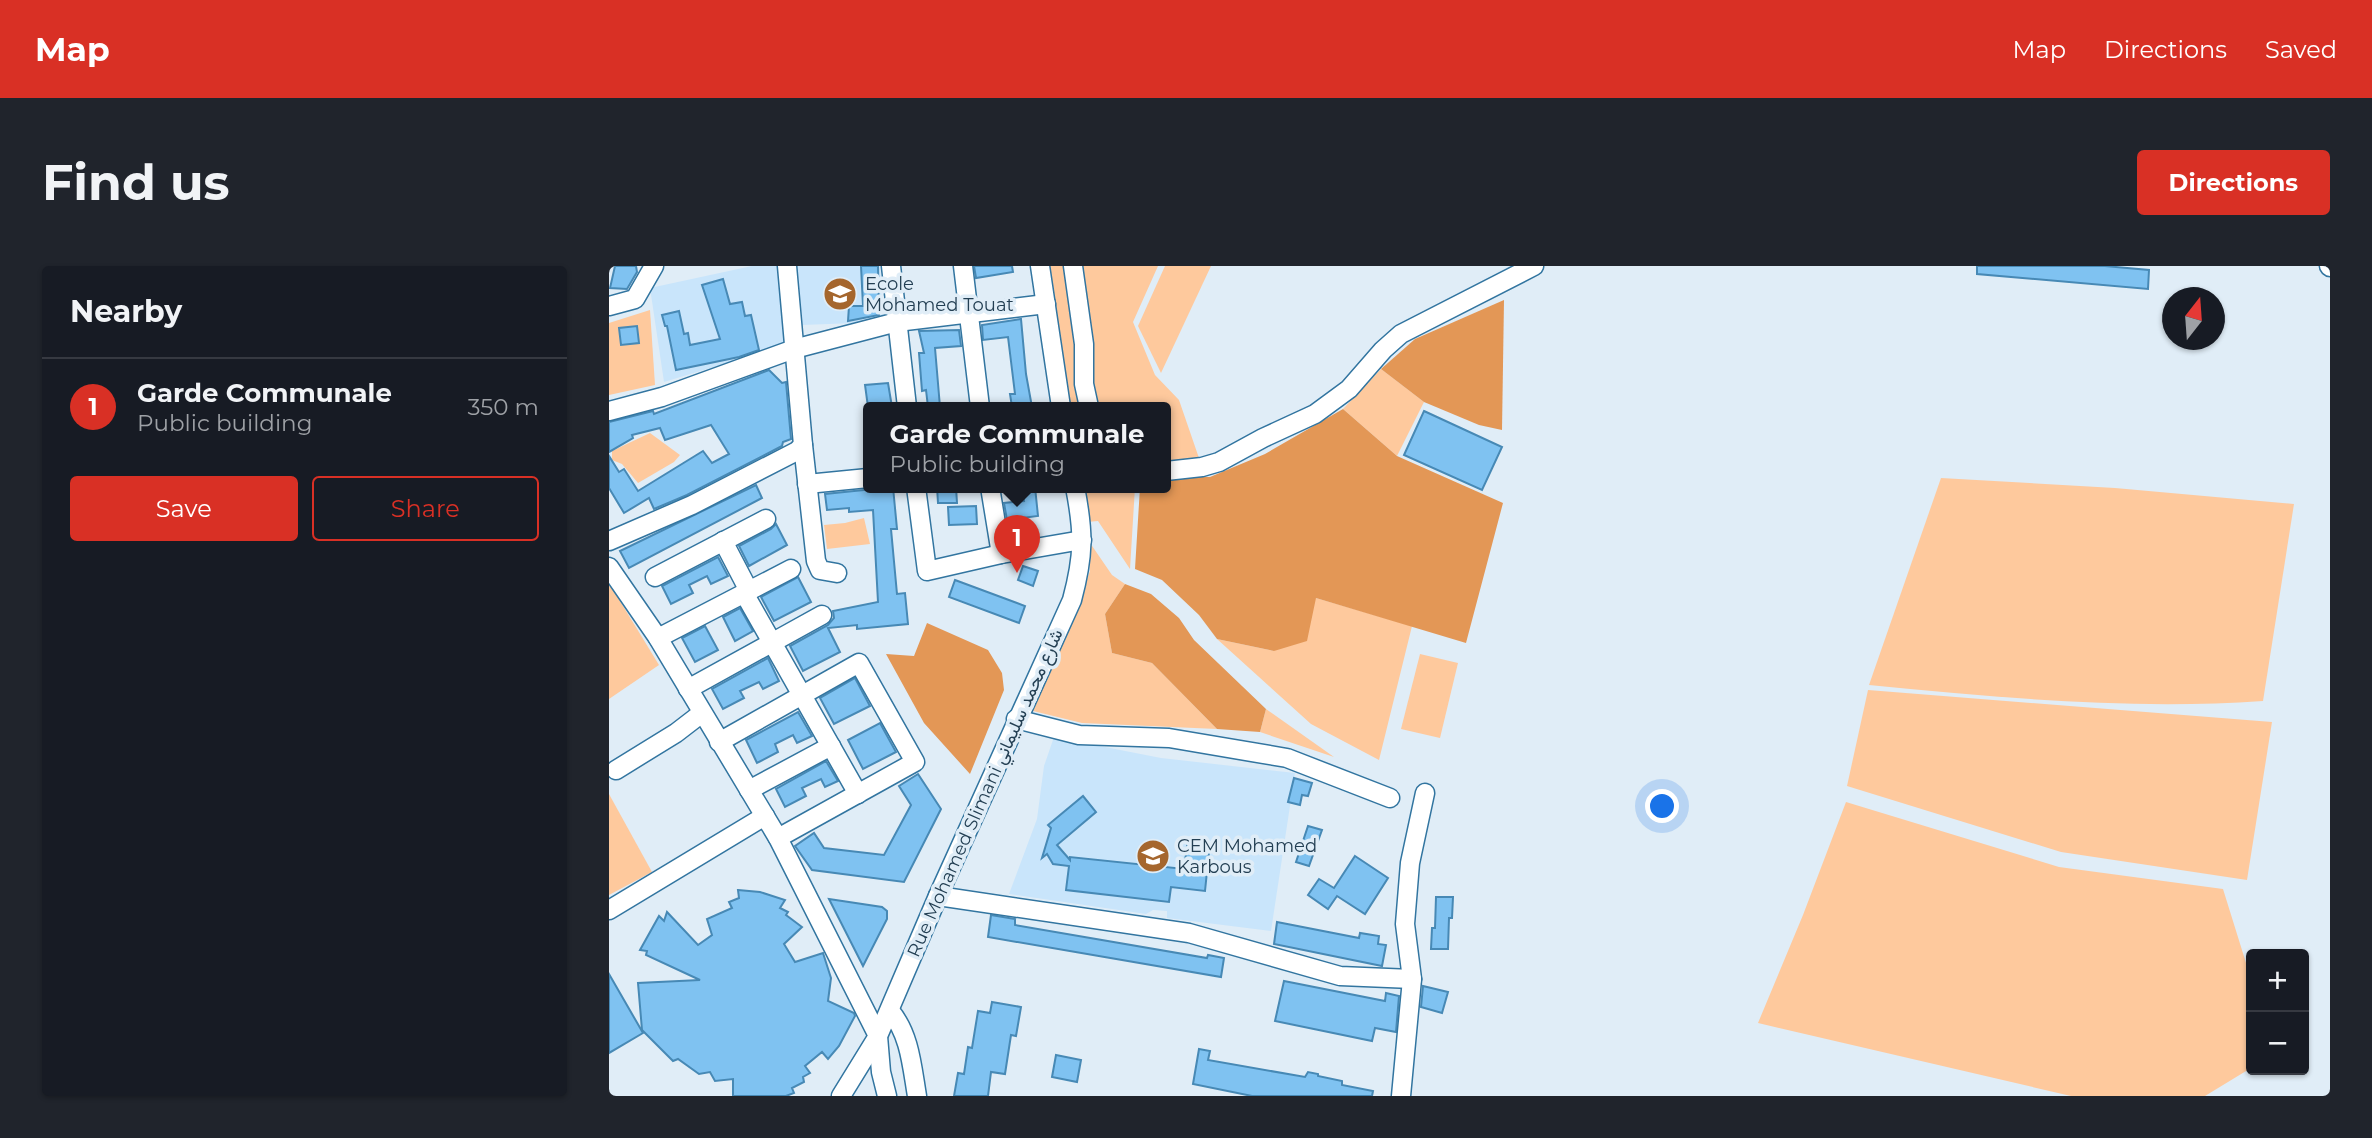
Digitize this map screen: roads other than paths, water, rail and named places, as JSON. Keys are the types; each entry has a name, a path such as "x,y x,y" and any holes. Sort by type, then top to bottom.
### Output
{"street":[{"path":"609,306 635,299 654,266"},
{"path":"787,266 816,561 820,570 837,573"},
{"path":"891,266 906,402"},
{"path":"963,266 979,402"},
{"path":"1040,266 1060,402"},
{"path":"1073,266 1084,344 1084,384 1088,402"},
{"path":"1171,470 1219,462 1315,414 1349,389 1383,349 1401,334 1534,266"},
{"path":"609,411 662,397 794,349 897,322 1046,304"},
{"path":"609,541 692,505 797,451 803,445"},
{"path":"807,484 863,478"},
{"path":"917,493 927,571 1001,554 1082,540"},
{"path":"991,493 1001,554"},
{"name":"Rue Mohamed Slimani شارع محمد سليماني","path":"842,1096 890,1011 1016,719 1072,600 1081,565 1082,540 1076,493"},
{"path":"655,577 766,519"},
{"path":"723,541 772,643 858,794"},
{"path":"609,567 658,638 778,838 878,1036 881,1072 887,1096"},
{"path":"658,638 792,569"},
{"path":"688,689 822,615"},
{"path":"719,742 859,663 915,762 778,838"},
{"path":"616,770 676,733 702,713"},
{"path":"1016,719 1079,735 1169,738 1287,758 1389,798"},
{"path":"749,790 831,746"},
{"path":"1401,1096 1412,979 1405,924 1411,863 1425,793"},
{"path":"609,910 765,816"},
{"path":"938,896 1189,933 1340,976 1412,979"},
{"path":"890,1011 900,1022 906,1039 918,1096"}],"place":[{"name":"Ecole Mohamed Touat","path":"840,294"},
{"name":"Garde Communale","path":"1017,573"},
{"name":"CEM Mohamed Karbous","path":"1153,856"}]}
